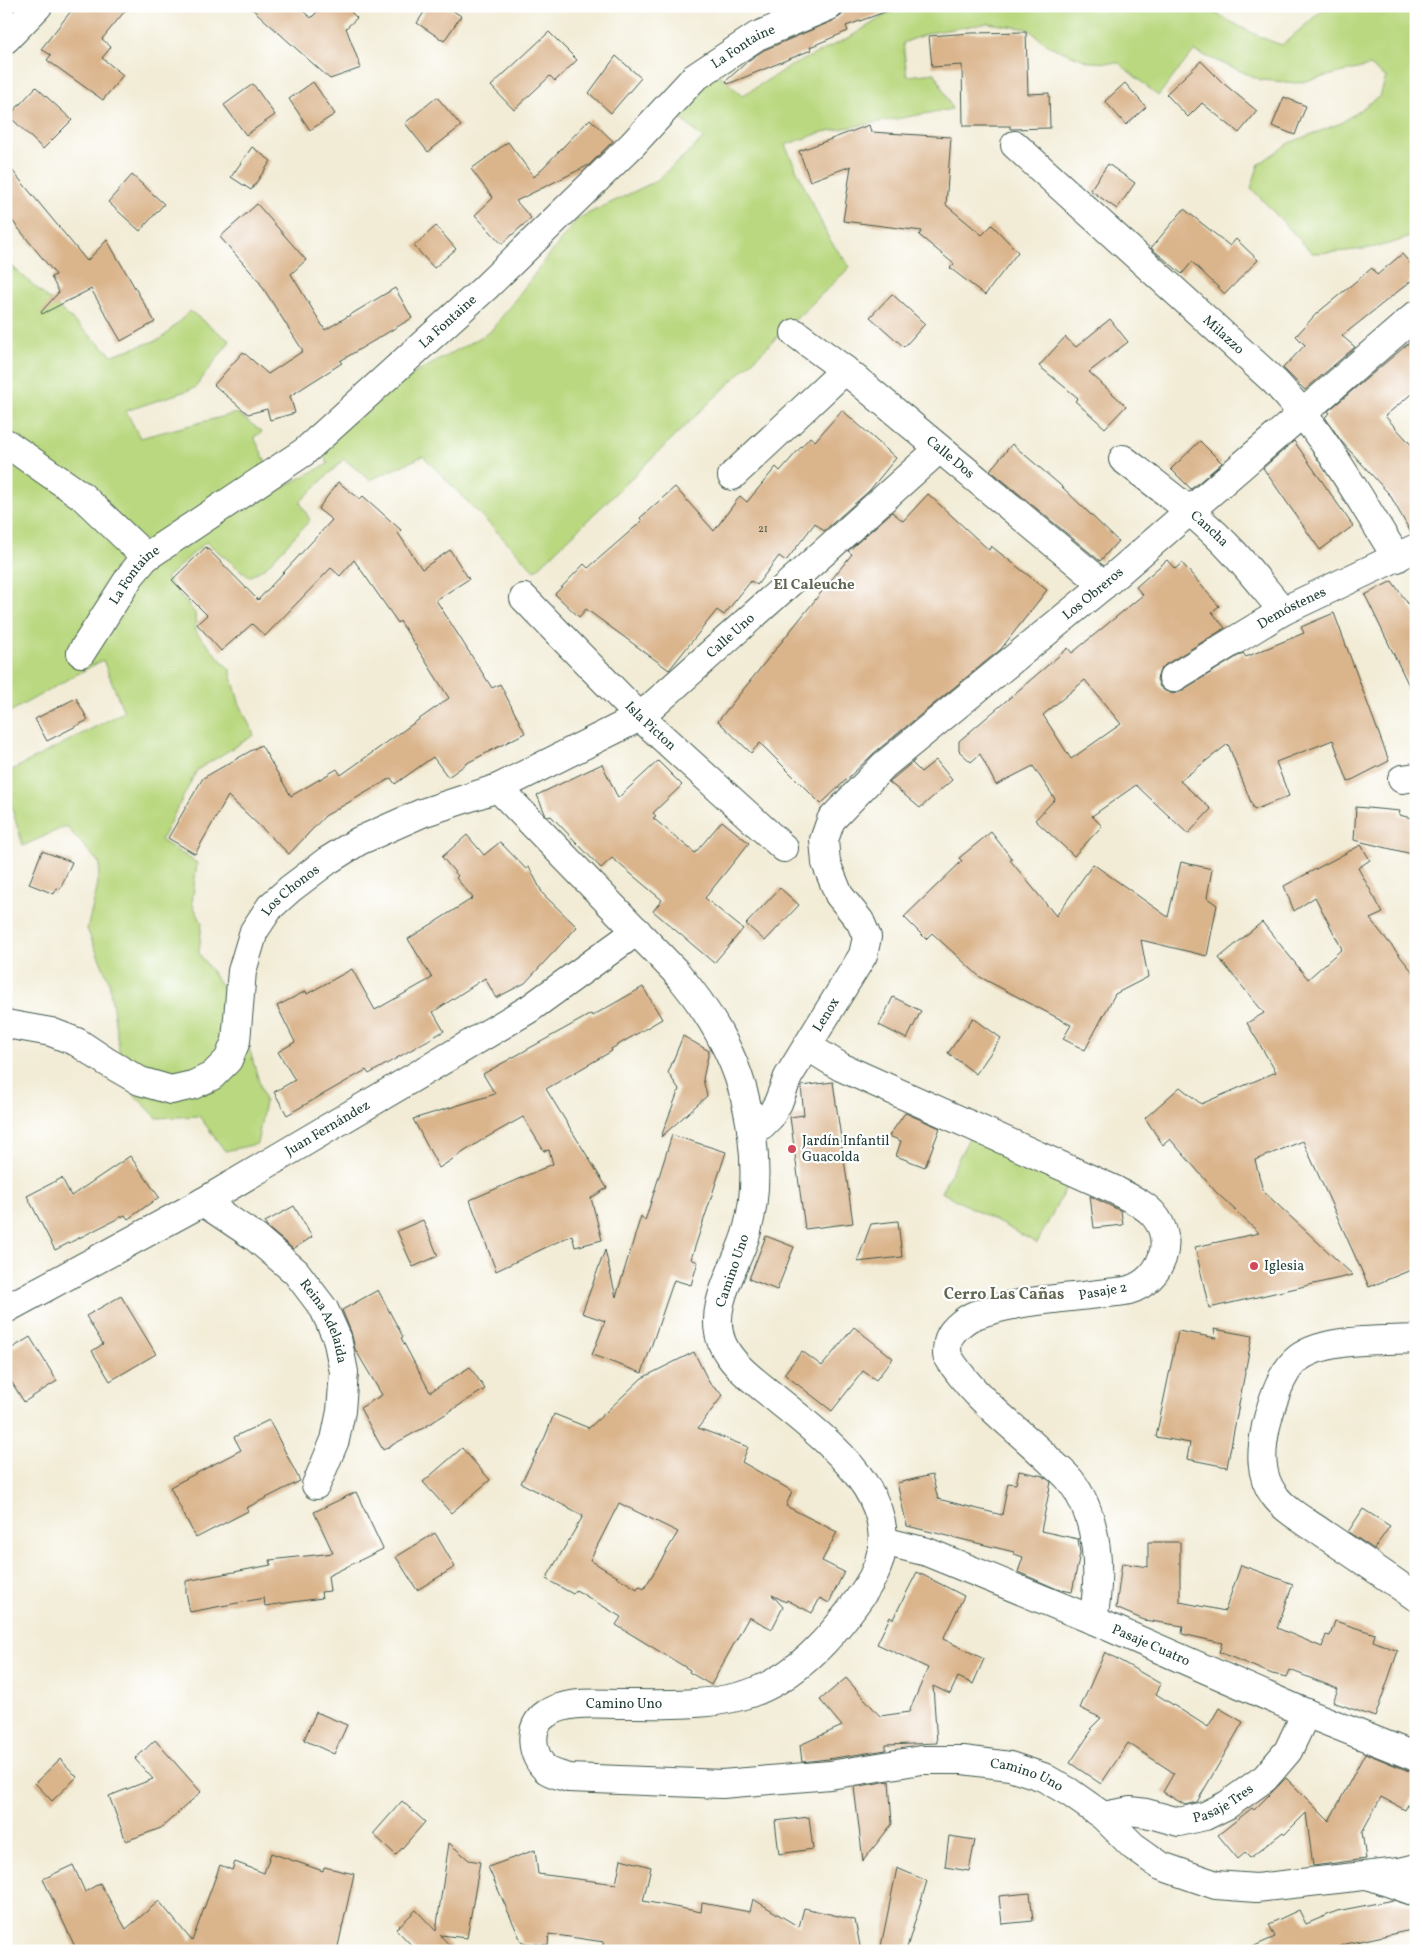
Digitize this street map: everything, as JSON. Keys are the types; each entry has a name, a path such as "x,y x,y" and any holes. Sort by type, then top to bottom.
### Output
{"street":[{"path":"6,39 38,6"},
{"name":"La Fontaine","path":"81,653 131,575 146,557 304,452 485,288 632,145 694,78 757,36 829,6"},
{"name":"Milazzo","path":"1015,145 1275,382 1303,413 1406,553"},
{"name":"Los Obreros","path":"839,895 826,862 824,840 830,820 884,765 1104,586 1416,315"},
{"name":"Calle Dos","path":"795,333 845,370 1104,586"},
{"path":"732,476 845,370"},
{"path":"6,444 82,496 146,557"},
{"name":"Calle Uno","path":"498,788 640,718 939,449"},
{"name":"Cancha","path":"1123,459 1190,511 1235,554 1283,610"},
{"name":"Demóstenes","path":"1173,678 1283,610 1406,553"},
{"name":"Isla Picton","path":"524,598 640,718 784,848"},
{"path":"498,788 637,931"},
{"name":"Los Chonos","path":"6,1024 52,1032 77,1042 140,1081 171,1090 193,1085 212,1076 228,1060 236,1041 242,971 254,931 270,907 327,861 359,841 422,813 498,788"},
{"name":"Lenox","path":"751,1129 762,1125 770,1117 778,1103 788,1077 863,955 867,937 860,921 839,895"},
{"name":"Camino Uno","path":"637,931 696,995 725,1044 741,1085 751,1129 754,1170 752,1206 746,1232 718,1309 717,1330 726,1352 740,1369 834,1447 856,1471 873,1497 882,1521 883,1541 878,1564 868,1586 846,1616 819,1647 787,1674 767,1686 739,1697 715,1701 667,1704 584,1704 559,1708 544,1715 536,1724 533,1738 536,1755 546,1769 569,1778 722,1784 830,1775 921,1760 963,1760 1010,1766 1044,1777 1103,1816 1133,1846 1160,1866 1216,1885 1256,1888 1400,1872 1416,1868"},
{"name":"Juan Fernández","path":"6,1308 203,1202 529,1009 637,931"},
{"name":"Pasaje 2","path":"808,1046 841,1067 1138,1202 1153,1214 1160,1227 1164,1244 1162,1262 1150,1278 1129,1290 1015,1305 974,1315 962,1323 950,1336 947,1355 958,1373 988,1405 1070,1480 1084,1502 1093,1531 1097,1570 1098,1594 1093,1620"},
{"name":"Reina Adelaida","path":"203,1202 255,1238 296,1272 324,1309 337,1338 344,1372 340,1411 335,1440 316,1485"},
{"path":"1416,1339 1333,1344 1307,1352 1294,1362 1280,1384 1271,1406 1264,1435 1262,1467 1266,1482 1275,1497 1282,1503 1416,1597"},
{"name":"Pasaje Cuatro","path":"883,1541 927,1552 1093,1620 1306,1713 1416,1757"},
{"name":"Pasaje Tres","path":"1103,1816 1130,1811 1146,1813 1179,1822 1205,1816 1227,1805 1265,1778 1288,1751 1306,1713"},
{"path":"1368,1875 1416,1892"}],"green space":[{"path":"900,6 1201,6 1251,32 1282,45 1327,6 1416,6 1416,151 1414,153 1416,156 1416,234 1391,243 1352,251 1312,253 1251,188 1259,164 1289,143 1341,123 1380,96 1386,77 1370,66 1297,83 1261,80 1194,51 1158,96 1119,63 1089,62 1049,46 1028,29 988,23 929,33 903,43 907,76 935,73 952,109 823,132 785,145 829,239 850,267 535,571 423,456 370,480 344,459 300,502 310,520 266,567 249,577 206,542 166,578 195,613 196,632 230,670 239,702 254,735 197,770 161,840 197,863 192,903 202,923 199,953 223,988 243,1027 265,1102 257,1144 225,1151 199,1116 157,1118 124,1084 109,981 87,929 97,889 100,864 66,826 23,846 6,787 6,773 124,712 103,660 6,714 6,261 112,355 161,339 190,311 230,341 195,388 126,411 140,438 237,413 262,432 254,437 279,489 328,464 310,428 337,416 490,332 577,219 656,181 703,139 676,114 712,68 742,96 787,68 850,37"},
{"path":"972,1132 1069,1182 1037,1243 941,1192"}],"building":[{"path":"75,6 129,6 102,39 111,47 102,58 123,75 103,100 47,60 51,55 41,49"},
{"path":"249,6 297,6 311,18 323,6 345,6 357,18 346,28 361,68 330,79"},
{"path":"428,6 446,6 461,16 444,41 417,23"},
{"path":"844,6 893,6 893,9 846,26 848,31 810,47 811,50 728,84 726,81 749,60 764,50 835,20 842,15"},
{"path":"549,32 577,60 555,81 550,76 514,110 491,86"},
{"path":"1026,32 1028,94 1049,93 1050,128 1010,129 1010,126 963,126 962,65 932,67 929,36"},
{"path":"616,56 641,78 611,113 589,93"},
{"path":"1201,61 1223,83 1257,111 1239,133 1202,103 1188,117 1166,94"},
{"path":"313,82 335,114 310,130 289,99"},
{"path":"1125,83 1146,107 1126,125 1105,101"},
{"path":"253,84 275,115 246,135 224,105"},
{"path":"36,87 72,120 43,149 9,116"},
{"path":"437,97 461,126 428,152 405,123"},
{"path":"1284,97 1306,106 1295,135 1272,126"},
{"path":"590,119 613,141 589,165 516,201 531,218 502,244 475,215 493,198 471,169 508,142 534,177"},
{"path":"869,125 871,132 951,137 946,205 982,235 992,225 1018,252 985,295 950,268 954,264 919,235 922,231 843,221 851,166 810,181 799,151"},
{"path":"252,147 271,161 251,190 231,177"},
{"path":"6,163 87,261 107,240 155,322 121,341 91,289 42,314 41,312 59,292 51,277 56,275 6,213"},
{"path":"1108,164 1135,183 1117,209 1090,190"},
{"path":"132,175 164,204 140,231 108,202"},
{"path":"257,204 306,260 291,274 325,330 395,288 412,318 340,361 342,363 290,396 295,413 270,420 267,409 248,414 214,385 243,352 268,374 303,351 258,280 220,237"},
{"path":"1184,209 1230,246 1236,239 1258,260 1225,294 1192,262 1182,274 1151,248"},
{"path":"436,226 456,249 434,268 414,246"},
{"path":"1402,254 1416,270 1416,277 1342,336 1355,347 1305,390 1283,368 1305,345 1296,336 1316,314 1372,268 1377,275"},
{"path":"892,294 925,324 904,347 870,317"},
{"path":"1110,319 1128,342 1089,372 1126,406 1105,428 1075,401 1078,398 1039,366 1065,337 1076,347"},
{"path":"1416,337 1416,390 1385,416 1416,450 1416,533 1411,533 1390,495 1341,441 1325,417 1330,413 1328,411"},
{"path":"842,410 896,458 869,491 824,531 815,523 786,561 779,556 757,585 751,581 724,615 717,610 669,670 586,609 579,617 555,594 584,564 588,568 642,521 640,518 675,487 714,531 740,496 747,502 776,467 780,471 810,437 815,441"},
{"path":"1200,441 1222,463 1191,489 1171,469"},
{"path":"1294,441 1353,526 1320,550 1263,468"},
{"path":"1012,444 1059,484 1118,541 1100,561 990,470"},
{"path":"338,482 360,499 363,496 401,530 398,533 422,569 450,550 469,579 436,600 492,688 500,684 525,733 469,762 448,777 433,757 395,784 391,778 325,816 289,854 228,796 195,854 168,838 203,778 261,745 291,796 337,769 341,775 449,698 400,621 398,623 354,560 340,576 331,568 265,636 252,624 221,651 197,624 207,615 172,580 206,547 258,600 332,520 318,509"},
{"path":"928,494 989,550 991,546 1047,590 1001,649 874,753 821,804 760,743 751,753 718,721 852,554 848,551 892,512 903,521"},
{"path":"1167,560 1175,569 1182,563 1219,606 1212,612 1225,628 1160,670 1157,679 1160,687 1173,694 1243,653 1246,657 1304,633 1301,627 1334,613 1389,761 1348,782 1333,740 1276,762 1289,796 1254,810 1228,744 1180,781 1211,809 1188,834 1136,785 1092,816 1102,826 1074,856 1035,820 1055,799 1033,766 996,785 980,754 971,762 959,751 959,741 1068,648 1072,653 1143,595 1136,587","holes":["1085,680 1121,724 1071,759 1043,715"]},
{"path":"1392,581 1416,615 1416,700 1365,595"},
{"path":"76,698 88,720 47,741 35,719"},
{"path":"915,760 912,763 921,772 936,760 952,780 920,808 889,782"},
{"path":"658,761 682,785 653,813 656,816 653,818 695,853 722,821 749,843 705,898 743,929 714,963 653,911 662,900 612,858 601,868 551,816 546,816 537,795 602,764 618,798"},
{"path":"1356,807 1400,811 1399,815 1416,819 1416,855 1354,840"},
{"path":"991,832 1012,859 1010,860 1056,916 1093,864 1168,917 1181,862 1212,869 1207,898 1217,905 1207,956 1141,940 1148,977 1115,994 1085,1050 1063,1039 1071,1025 980,977 932,933 926,939 904,917 962,861 959,858"},
{"path":"467,835 484,855 500,842 526,869 529,867 543,894 577,927 525,983 496,998 485,978 433,1012 444,1031 369,1074 366,1070 287,1115 274,1092 295,1080 278,1052 295,1042 277,1006 306,991 307,994 352,969 375,1010 432,978 408,939 473,898 442,857"},
{"path":"1361,845 1370,860 1358,868 1383,913 1370,919 1416,976 1416,1268 1369,1287 1303,1141 1255,1160 1263,1191 1353,1275 1209,1308 1195,1247 1259,1233 1216,1192 1170,1139 1163,1145 1145,1118 1180,1087 1201,1104 1276,1072 1247,1023 1264,1013 1219,958 1262,922 1308,979 1342,949 1315,897 1294,911 1284,886"},
{"path":"42,851 72,862 60,889 57,888 54,894 29,884"},
{"path":"780,888 799,905 765,941 746,924"},
{"path":"643,987 662,1019 611,1049 612,1051 546,1089 607,1188 591,1198 602,1240 575,1247 572,1235 496,1271 470,1200 553,1164 549,1150 544,1151 523,1117 482,1140 439,1168 413,1119 495,1094 483,1074"},
{"path":"893,997 921,1011 907,1039 879,1025"},
{"path":"973,1018 1001,1038 976,1074 948,1053"},
{"path":"683,1036 709,1051 703,1079 707,1096 661,1137 679,1089 668,1073"},
{"path":"833,1082 853,1223 805,1229 790,1117 804,1115 801,1086"},
{"path":"905,1113 940,1128 925,1167 896,1156 901,1141 889,1136"},
{"path":"672,1135 726,1152 691,1259 698,1262 691,1285 674,1280 642,1373 592,1355 605,1321 582,1313 605,1250 616,1297 641,1216 645,1221"},
{"path":"130,1156 159,1197 128,1219 125,1215 55,1250 27,1196 62,1178 71,1196"},
{"path":"1090,1196 1121,1211 1123,1225 1094,1228"},
{"path":"294,1206 312,1237 293,1249 267,1227 265,1222"},
{"path":"423,1220 438,1256 413,1267 397,1231"},
{"path":"898,1221 902,1257 857,1262 871,1224"},
{"path":"766,1236 794,1247 777,1290 749,1279"},
{"path":"378,1290 430,1392 470,1367 485,1389 425,1427 383,1450 360,1408 382,1395 355,1349 351,1332 342,1310"},
{"path":"121,1296 156,1354 110,1381 92,1351 103,1344 86,1316"},
{"path":"854,1327 893,1358 876,1380 863,1371 832,1411 784,1374 802,1351 822,1366"},
{"path":"1214,1329 1252,1336 1227,1467 1187,1459 1190,1443 1156,1437 1178,1331 1216,1338"},
{"path":"30,1337 57,1381 24,1402 6,1373 6,1352"},
{"path":"694,1352 710,1384 723,1395 698,1428 748,1447 742,1462 792,1491 786,1506 837,1532 822,1561 844,1572 829,1603 820,1598 812,1613 787,1600 786,1602 772,1595 783,1607 772,1629 749,1617 711,1685 616,1625 621,1617 576,1590 573,1594 546,1579 583,1516 521,1483 545,1437 554,1414 589,1428 642,1378","holes":["619,1503 678,1532 644,1589 639,1586 637,1589 590,1560"]},
{"path":"269,1420 300,1481 246,1508 248,1511 196,1538 170,1487 241,1450 234,1437"},
{"path":"462,1448 490,1480 451,1513 423,1482"},
{"path":"1019,1471 1043,1476 1051,1482 1041,1531 1078,1539 1080,1553 1072,1592 1057,1589 1018,1572 1023,1557 1014,1554 1014,1552 907,1526 897,1483 932,1475 938,1499 1002,1515 1008,1483 1016,1484"},
{"path":"356,1492 383,1549 328,1576 330,1591 321,1592 322,1598 265,1606 264,1598 190,1612 186,1581 271,1565 270,1560 333,1553 314,1512"},
{"path":"1363,1509 1390,1526 1374,1549 1348,1532"},
{"path":"435,1533 455,1567 417,1590 396,1557"},
{"path":"1148,1542 1180,1542 1180,1602 1225,1611 1241,1565 1293,1584 1277,1628 1322,1647 1326,1635 1330,1636 1335,1621 1375,1634 1373,1641 1398,1651 1375,1717 1333,1702 1338,1689 1290,1670 1287,1677 1272,1674 1219,1652 1222,1643 1182,1634 1183,1626 1144,1620 1116,1608 1122,1563 1148,1567"},
{"path":"917,1572 964,1596 943,1639 984,1659 973,1684 958,1677 950,1694 933,1686 937,1743 886,1745 886,1750 802,1762 800,1745 842,1726 820,1700 846,1678 880,1716 909,1712 928,1668 877,1644 890,1617 893,1619"},
{"path":"1105,1652 1161,1684 1156,1694 1208,1727 1219,1708 1243,1722 1197,1802 1185,1805 1163,1792 1174,1773 1128,1743 1101,1784 1070,1763 1092,1730 1090,1729 1101,1718 1080,1708"},
{"path":"316,1712 347,1725 334,1754 304,1740"},
{"path":"155,1740 201,1792 161,1828 126,1841 109,1796 153,1779 135,1759"},
{"path":"1365,1753 1416,1774 1416,1790 1405,1810 1381,1797 1362,1832 1366,1859 1313,1866 1306,1813 1285,1834 1283,1832 1250,1858 1245,1853 1238,1859 1218,1835 1252,1808 1254,1810 1286,1778 1329,1821"},
{"path":"60,1759 77,1777 52,1801 35,1783"},
{"path":"889,1781 892,1824 863,1861 854,1787"},
{"path":"402,1801 425,1822 396,1855 373,1834"},
{"path":"809,1817 813,1849 779,1854 775,1821"},
{"path":"949,1836 975,1840 969,1871 945,1867"},
{"path":"449,1843 469,1860 480,1862 467,1938 440,1935 455,1951 417,1951 396,1929 416,1910 436,1931"},
{"path":"535,1850 538,1874 616,1884 621,1859 651,1867 643,1901 701,1912 702,1903 750,1912 753,1899 799,1927 804,1908 855,1920 861,1951 602,1951 604,1942 549,1934 548,1945 522,1943 488,1867"},
{"path":"271,1853 323,1871 324,1867 354,1874 337,1951 77,1951 43,1879 73,1865 85,1892 100,1883 126,1929 159,1901 192,1941 220,1865 232,1870 235,1862 264,1873"},
{"path":"897,1868 927,1881 906,1951 880,1951"},
{"path":"1030,1893 1033,1921 1002,1924 999,1896"},
{"path":"1393,1900 1416,1907 1416,1929 1346,1944 1330,1951 1243,1951 1275,1937 1269,1924 1299,1910 1306,1924 1337,1911"}],"place":[{"name":"Jardín Infantil Guacolda","path":"792,1149"},
{"name":"Iglesia","path":"1254,1266"}],"district":[{"name":"El Caleuche","path":"814,585"},
{"name":"Cerro Las Cañas","path":"1004,1295"}]}
